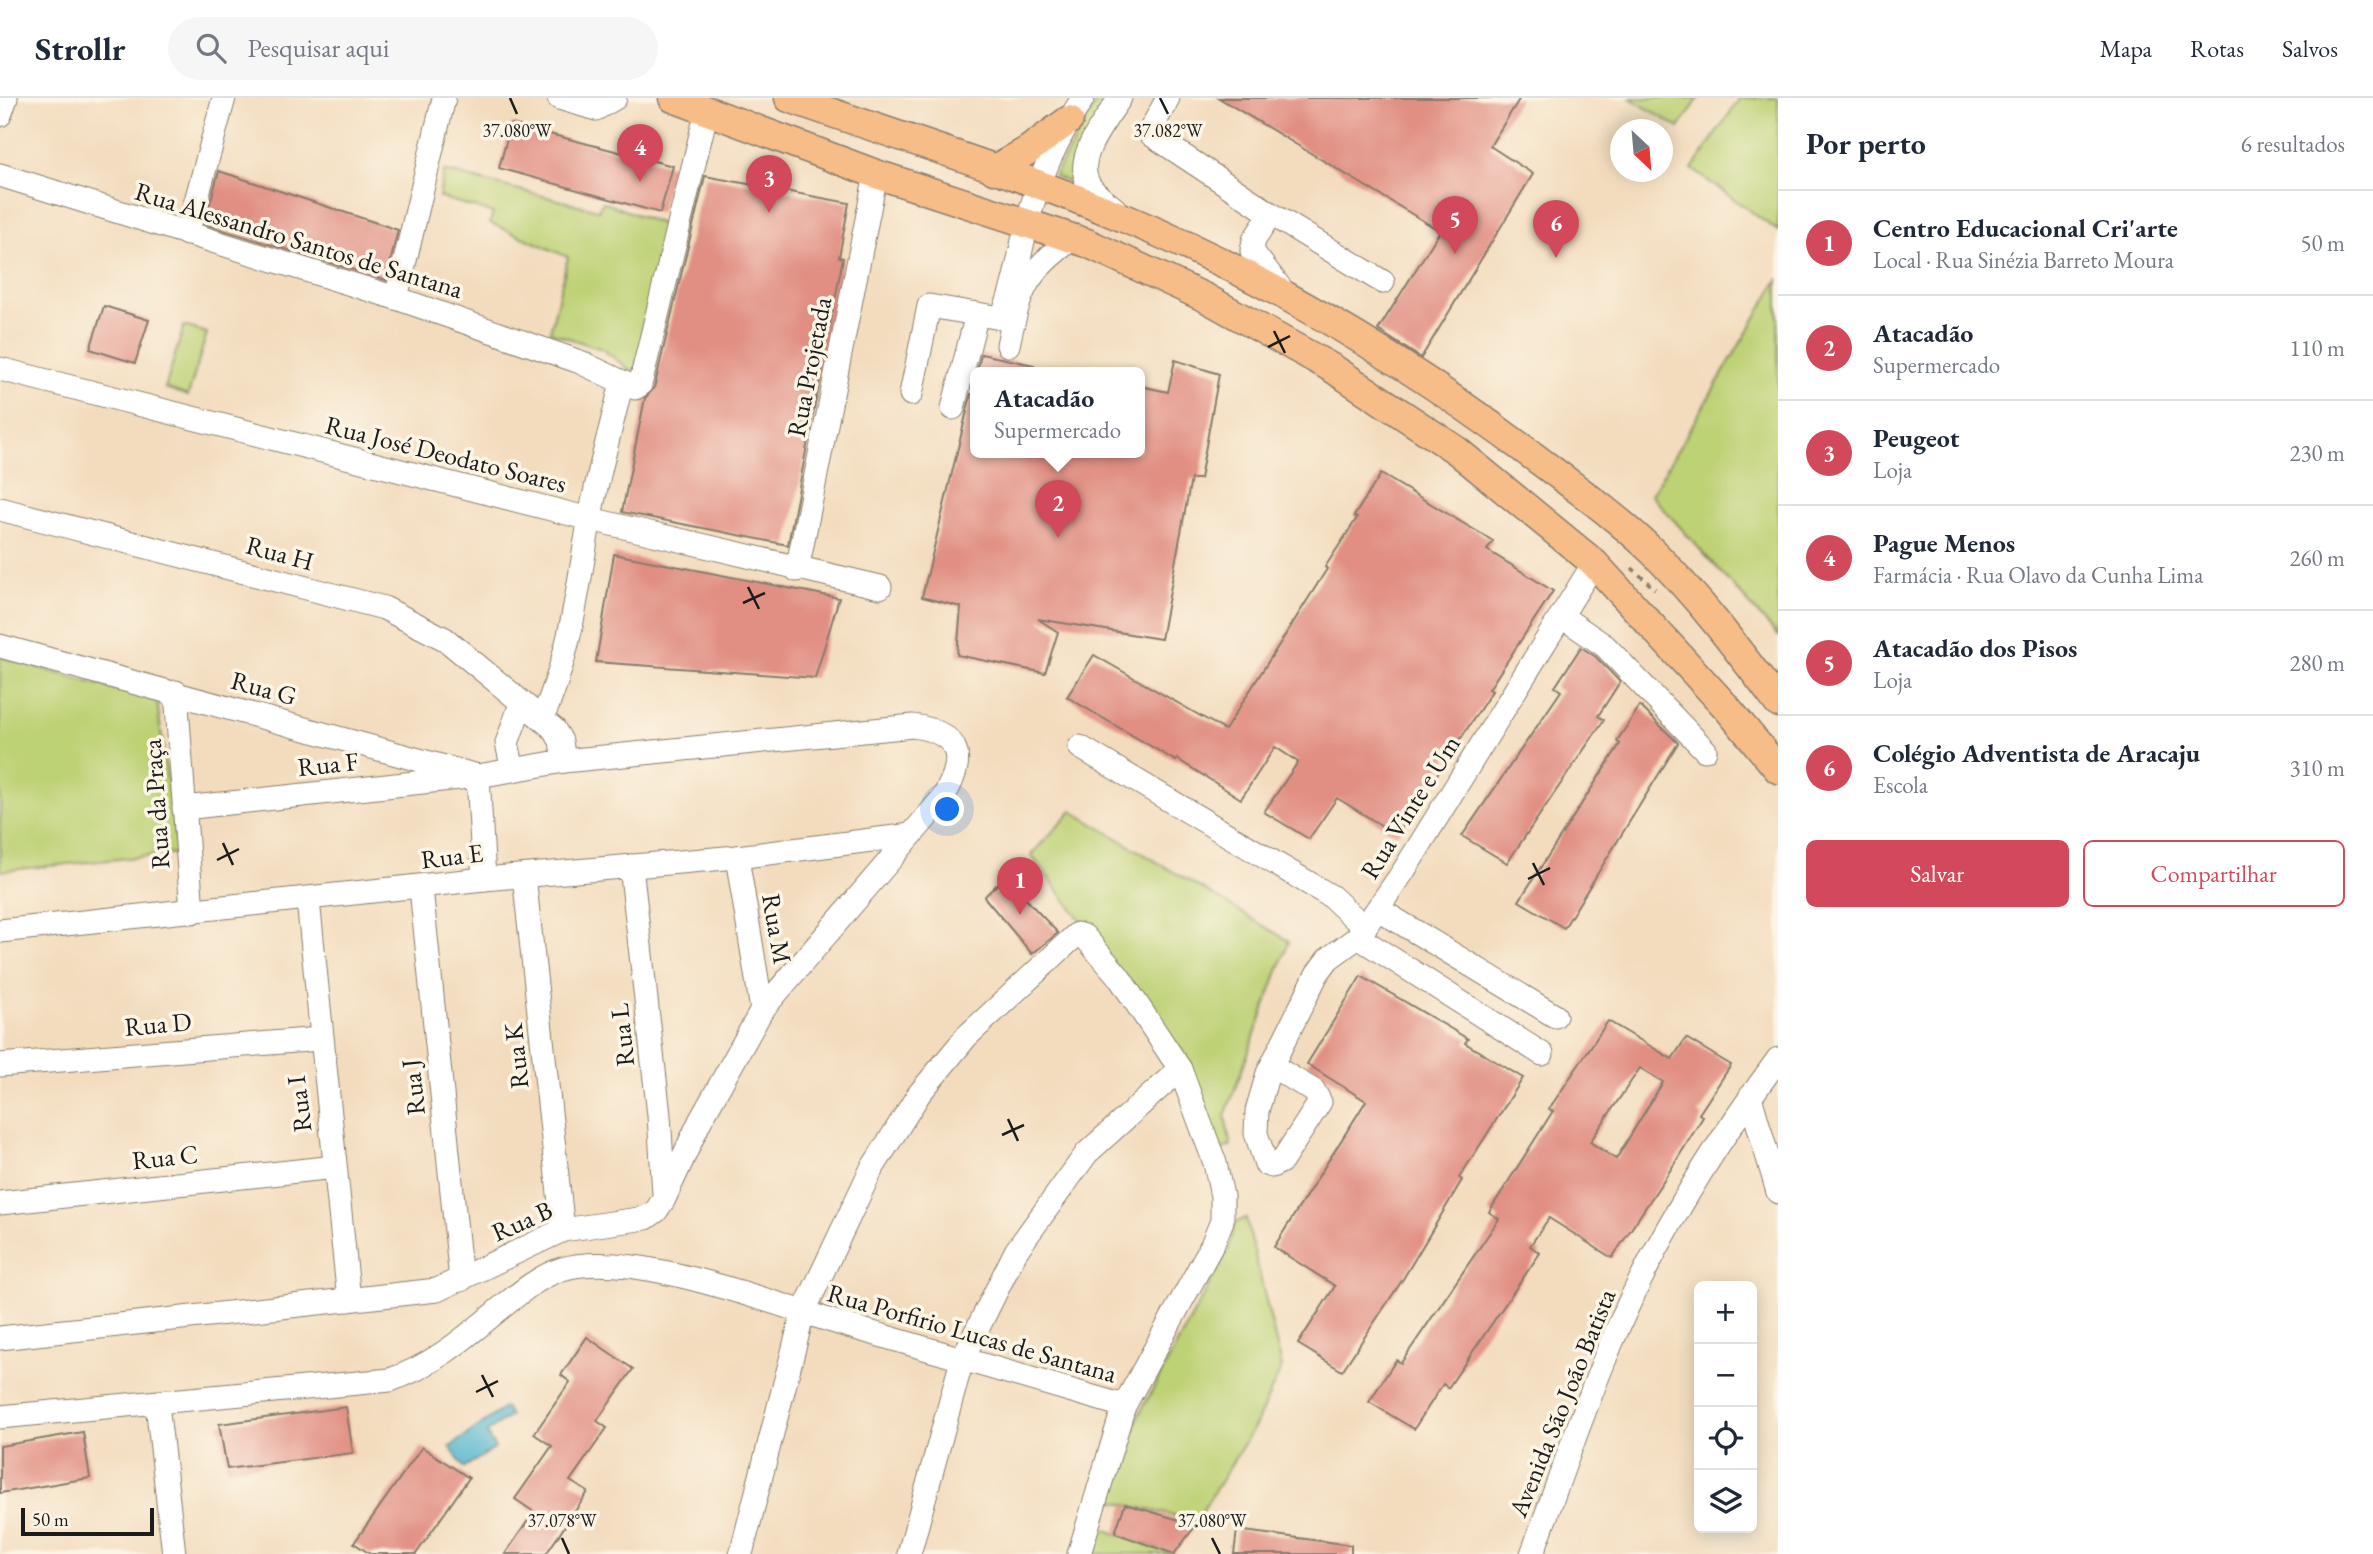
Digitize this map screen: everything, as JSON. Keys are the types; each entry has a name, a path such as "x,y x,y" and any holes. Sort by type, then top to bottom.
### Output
{"main road":[{"path":"673,98 876,174 1072,239 1206,299 1332,368 1456,450 1594,563 1728,709 1778,769"},
{"path":"789,98 1040,184 1126,219 1230,268 1379,349 1499,430 1651,550 1709,612 1778,703"},
{"path":"994,170 1027,151 1076,109"}],"street":[{"path":"0,115 6,98"},
{"path":"187,234 224,98"},
{"path":"396,298 444,98"},
{"path":"559,98 599,109 615,98"},
{"path":"1120,98 1088,151 1085,174 1094,191 1126,219"},
{"path":"1168,98 1150,133 1271,214 1383,282"},
{"path":"1008,345 1007,319 1026,224 1040,184 1076,109"},
{"path":"564,761 558,734 542,719 559,680 570,640 590,519 622,382 635,388 640,385 707,110"},
{"name":"Rua Projetada","path":"797,570 876,174"},
{"name":"Rua Alessandro Santos de Santana","path":"0,175 396,298 580,362 622,382"},
{"path":"1271,214 1254,240 1252,251 1261,266 1294,303"},
{"path":"1007,319 1027,280 1051,254 1072,239"},
{"path":"911,394 929,306 1007,319"},
{"path":"953,408 977,314"},
{"name":"Rua José Deodato Soares","path":"0,369 590,519 797,570 880,587"},
{"name":"Rua H","path":"0,509 384,608 444,639 542,719"},
{"name":"Rua Vinte e Um","path":"1270,1069 1324,963 1367,925 1594,563"},
{"path":"1561,616 1605,646 1705,750"},
{"name":"Rua G","path":"0,646 478,776 564,761"},
{"name":"Rua da Praça","path":"176,692 192,912"},
{"path":"513,770 507,743 521,704"},
{"name":"Rua B","path":"0,1338 429,1291 461,1280 563,1230 646,1218 656,1211 664,1199 699,1122 762,1010 948,790 957,761 952,740 932,729 913,726 564,761"},
{"path":"1080,747 1332,897 1542,1054"},
{"path":"478,776 484,879"},
{"name":"Rua F","path":"184,808 478,776"},
{"name":"Rua E","path":"0,932 484,879 737,857 911,835"},
{"name":"Rua M","path":"737,857 762,1010"},
{"name":"Rua L","path":"631,866 659,1115 664,1199"},
{"name":"Rua K","path":"524,876 563,1230"},
{"name":"Rua J","path":"421,888 461,1280"},
{"name":"Rua I","path":"308,900 320,1039 349,1300"},
{"path":"1367,925 1555,1016"},
{"path":"741,1554 803,1313 871,1170 919,1094 990,1012 1077,934 1084,936 1119,977 1180,1069 1216,1164 1222,1222 1124,1406 1079,1554"},
{"name":"Rua D","path":"0,1065 320,1039"},
{"name":"Avenida São João Batista","path":"1532,1554 1612,1342 1674,1218 1750,1097 1770,1058"},
{"path":"909,1554 962,1360 1016,1251 1070,1172 1105,1134 1180,1069"},
{"path":"1750,1097 1778,1192"},
{"path":"659,1115 674,1129 686,1129 699,1122"},
{"name":"Rua C","path":"0,1203 335,1167"},
{"name":"Rua Porfirio Lucas de Santana","path":"0,1417 390,1380 414,1372 467,1336 526,1287 561,1270 595,1263 620,1265 709,1284 1124,1406"},
{"path":"157,1404 174,1554"}],"green space":[{"path":"1099,98 1117,98 1081,187 1054,176"},
{"path":"1630,98 1699,98 1679,128 1673,124 1673,119 1664,119"},
{"path":"1740,98 1778,98 1778,231 1692,169"},
{"path":"444,171 598,210 603,202 667,226 637,375 602,349 550,332 568,257 490,223 493,213 439,197"},
{"path":"1778,280 1778,636 1651,495"},
{"path":"184,326 207,333 188,396 165,388"},
{"path":"0,657 157,701 177,853 0,871"},
{"path":"1072,811 1289,941 1225,1116 1231,1146 1220,1150 1179,1049 1031,855"},
{"path":"1246,1218 1282,1367 1256,1424 1196,1521 1108,1500 1139,1415 1229,1248 1235,1223"},
{"path":"1100,1528 1174,1554 1093,1554"}],"water":[{"path":"505,1407 510,1416 486,1433 495,1448 464,1468 450,1447"}],"building":[{"path":"1219,98 1520,98 1490,146 1533,174 1421,358 1378,330 1440,231"},
{"path":"511,124 673,166 660,213 499,168"},
{"path":"219,171 398,230 386,280 204,224"},
{"path":"705,176 849,203 839,257 843,258 788,545 622,512 645,398 654,388"},
{"path":"104,306 149,320 135,363 90,349"},
{"path":"981,354 1034,365 1034,367 978,367"},
{"path":"1175,360 1219,374 1200,479 1191,479 1161,639 1038,619 1058,632 1045,673 957,655 961,607 922,597 970,398 970,458 1145,458 1145,387 1168,392"},
{"path":"1381,474 1493,541 1487,550 1553,591 1489,689 1492,691 1397,835 1337,798 1309,839 1264,812 1298,762 1275,747 1241,799 1177,759 1176,761 1067,697 1094,655 1225,730 1327,569 1325,567 1357,518 1354,516"},
{"path":"614,554 839,598 815,678 596,662"},
{"path":"1581,647 1596,657 1620,682 1598,716 1604,720 1507,863 1462,836 1561,691 1555,687"},
{"path":"1640,706 1678,743 1564,928 1519,901 1620,744 1617,741"},
{"path":"1005,877 1058,933 1032,954 984,897"},
{"path":"1361,976 1468,1039 1465,1043 1523,1078 1459,1178 1462,1180 1403,1279 1342,1371 1298,1344 1335,1286 1274,1247 1366,1101 1307,1064"},
{"path":"1608,1021 1672,1059 1686,1038 1731,1065 1699,1114 1703,1117 1673,1166 1612,1258 1549,1218 1530,1246 1540,1253 1448,1388 1443,1384 1414,1429 1369,1402 1396,1360 1401,1363 1499,1219 1489,1212 1553,1111 1549,1109","holes":["1640,1068 1663,1082 1616,1159 1590,1142"]},
{"path":"587,1337 633,1369 597,1421 607,1428 570,1481 588,1492 546,1554 505,1554 534,1512 515,1499 552,1446 534,1434 570,1382 561,1375"},
{"path":"346,1407 353,1453 227,1469 219,1424"},
{"path":"83,1432 90,1478 0,1493 0,1446"},
{"path":"422,1447 469,1478 416,1554 370,1554 354,1543"},
{"path":"1125,1504 1196,1525 1174,1554 1115,1533"},
{"path":"1237,1530 1351,1545 1351,1554 1234,1554"}],"place":[{"name":"Pague Menos","path":"640,182"},
{"name":"Peugeot","path":"769,213"},
{"name":"Atacadão dos Pisos","path":"1455,254"},
{"name":"Colégio Adventista de Aracaju","path":"1556,258"},
{"name":"Atacadão","path":"1058,538"},
{"name":"Centro Educacional Cri'arte","path":"1020,915"}]}
